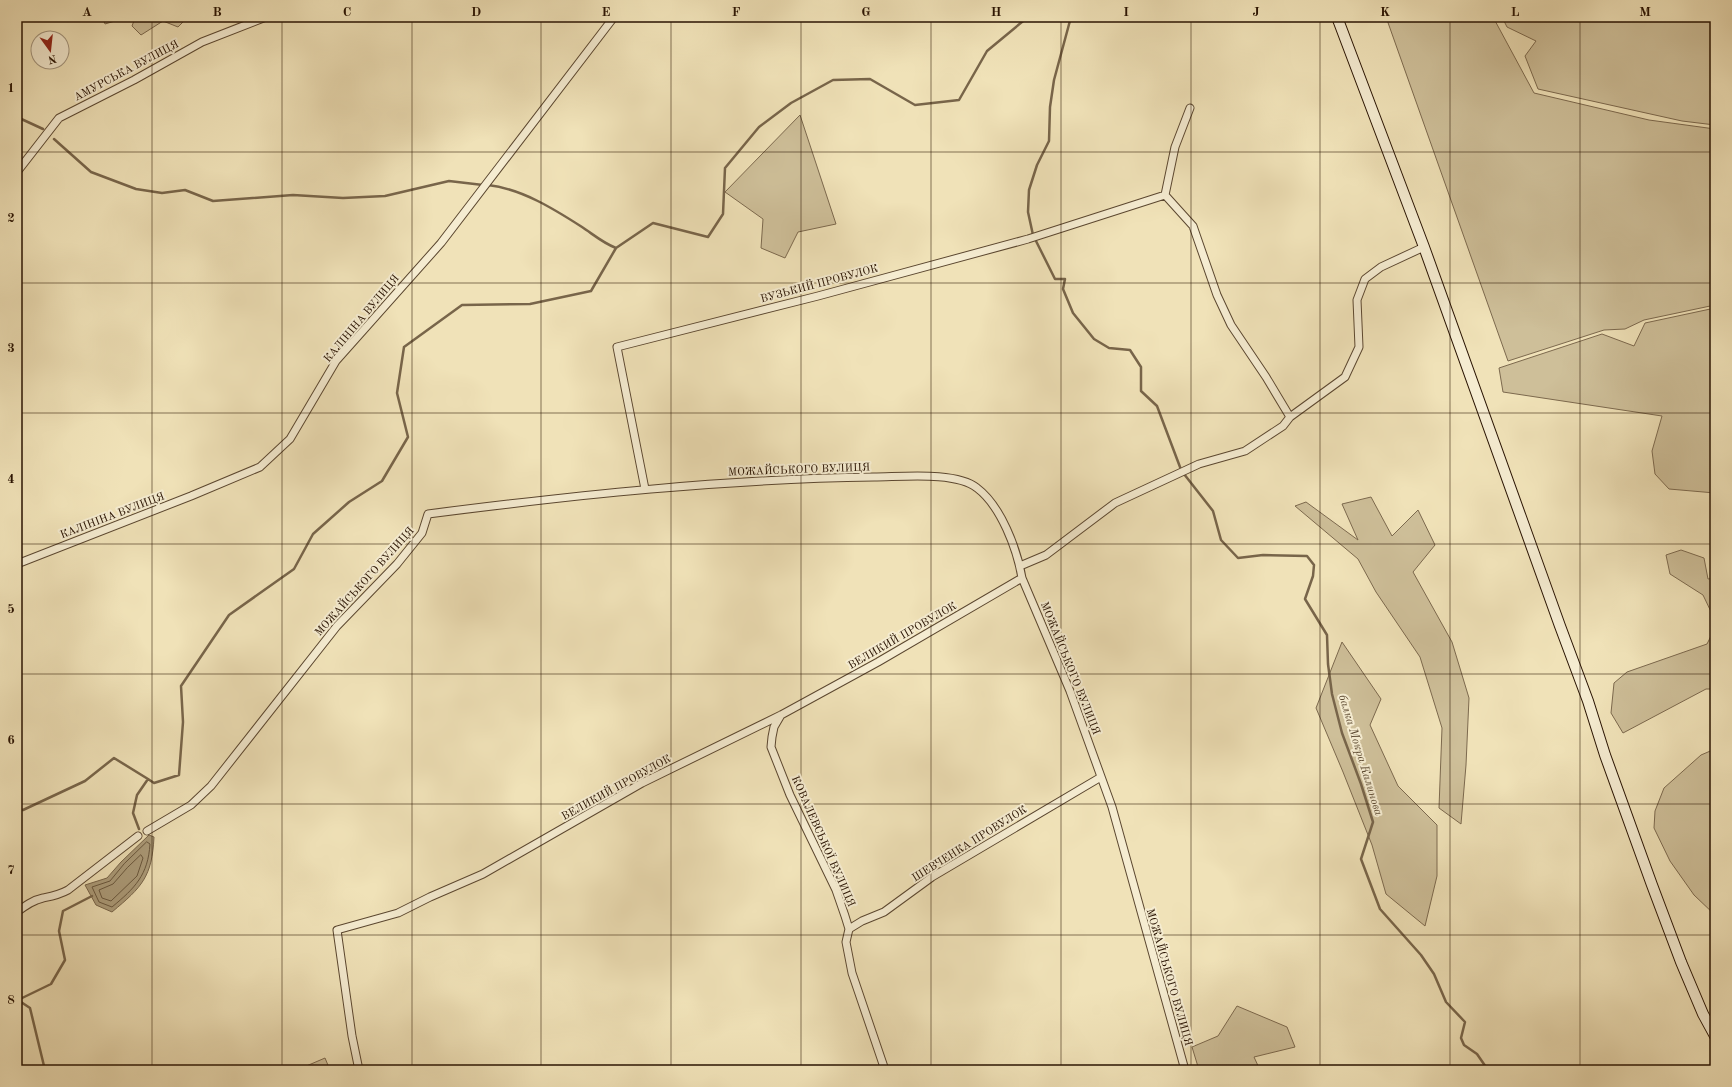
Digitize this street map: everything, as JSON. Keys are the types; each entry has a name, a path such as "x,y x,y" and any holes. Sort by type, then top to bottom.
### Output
{"main road":[{"path":"1338,17 1424,247 1588,701 1605,755 1681,962 1703,1014 1715,1036"}],"street":[{"name":"АМУРСЬКА ВУЛИЦЯ","path":"17,172 59,118 134,80 202,42 266,17"},
{"name":"КАЛІНІНА ВУЛИЦЯ","path":"17,564 191,496 260,467 290,439 336,361 441,243 614,17"},
{"path":"1190,108 1175,147 1165,195 1193,226 1217,295 1231,325 1266,377 1290,418"},
{"name":"ВУЗЬКИЙ ПРОВУЛОК","path":"645,489 616,347 818,296 1028,239 1165,195"},
{"path":"1020,566 1046,555 1115,503 1199,464 1245,451 1283,426 1290,418 1345,377 1359,347 1357,300 1365,279 1381,267 1424,247"},
{"name":"МОЖАЙСЬКОГО ВУЛИЦЯ","path":"147,830 191,805 211,786 337,626 397,564 422,533 428,514 645,489 802,478 948,477 976,487 993,504 1008,532 1020,566 1022,578 1070,690 1112,807 1185,1070"},
{"name":"ВЕЛИКИЙ ПРОВУЛОК","path":"358,1070 337,930 398,913 483,874 642,783 781,715 878,662 1022,578"},
{"name":"КОВАЛЕВСЬКОЇ ВУЛИЦЯ","path":"781,715 774,727 772,737 772,747 776,762 790,795 836,890 850,929 846,942 852,973 885,1070"},
{"name":"ШЕВЧЕНКА ПРОВУЛОК","path":"850,929 862,921 884,912 932,877 1101,776"},
{"path":"17,912 28,904 42,898 58,896 68,890 138,836"}],"shaded area":[{"path":"102,17 198,17 185,20 178,27 163,21 141,35 132,26 135,18 118,20 105,24"},
{"path":"1386,17 1493,17 1534,93 1649,120 1715,129 1715,305 1644,320 1625,329 1604,330 1508,361"},
{"path":"1502,17 1715,17 1715,125 1682,121 1538,89 1525,56 1536,41 1507,27"},
{"path":"800,115 836,224 798,232 785,258 761,248 763,219 725,192"},
{"path":"1715,308 1715,493 1669,489 1655,474 1652,451 1662,416 1503,392 1499,368 1602,334 1634,346 1645,323"},
{"path":"1371,497 1392,536 1418,510 1435,545 1413,572 1452,642 1469,698 1466,765 1461,824 1439,808 1442,728 1420,657 1376,592 1358,559 1295,506 1306,502 1358,540 1342,504"},
{"path":"1681,550 1704,558 1708,579 1715,578 1715,620 1703,595 1670,574 1666,555"},
{"path":"1715,628 1715,689 1706,689 1623,733 1611,713 1614,683 1627,672 1707,644"},
{"path":"1342,642 1381,699 1370,725 1398,786 1437,825 1437,876 1425,926 1386,894 1372,845 1316,708"},
{"path":"1715,749 1715,915 1694,895 1670,861 1654,828 1655,811 1664,788 1701,755"},
{"path":"1237,1006 1287,1027 1295,1047 1254,1057 1260,1070 1199,1070 1192,1047 1218,1036"},
{"path":"325,1058 330,1070 297,1070"}],"water":[{"path":"149,835 154,837 151,862 144,880 138,888 112,912 96,905 85,885 107,878"}],"waterway":[{"path":"139,829 133,813 137,795 148,779 154,783 179,775 183,722 181,686 229,615 294,569 313,534 349,502 382,481 408,437 397,393 404,347 462,305 530,304 591,291 616,248 653,223 708,237 723,214 725,168 759,127 791,103 833,80 870,79 915,105 959,100 987,51 1028,17"},
{"name":"балка Мокра Калинова","path":"1033,235 1028,212 1029,190 1037,165 1049,141 1050,107 1054,80 1071,17"},
{"path":"17,117 43,129"},
{"path":"54,139 91,172 136,189 162,193 185,190 213,201 293,195 343,198 385,196 449,181 483,185"},
{"path":"488,185 501,187 525,195 549,207 616,248"},
{"name":"балка Мокра Калинова","path":"1035,239 1055,279 1065,279 1063,289 1073,313 1094,339 1109,348 1130,350 1141,367 1141,391 1157,406 1180,467"},
{"name":"балка Мокра Калинова","path":"1184,474 1213,511 1221,540 1238,558 1263,555 1307,556 1314,565 1313,576 1305,599 1327,635 1328,664 1332,694 1342,733 1373,822 1361,859 1380,909 1421,955 1434,974 1446,1002 1465,1022 1461,1038 1464,1045 1477,1054 1488,1070"},
{"path":"17,809 23,810 85,781 114,758 148,779"},
{"path":"45,1070 30,1008 18,1000 51,984 65,960 59,931 63,911 92,896"}]}
